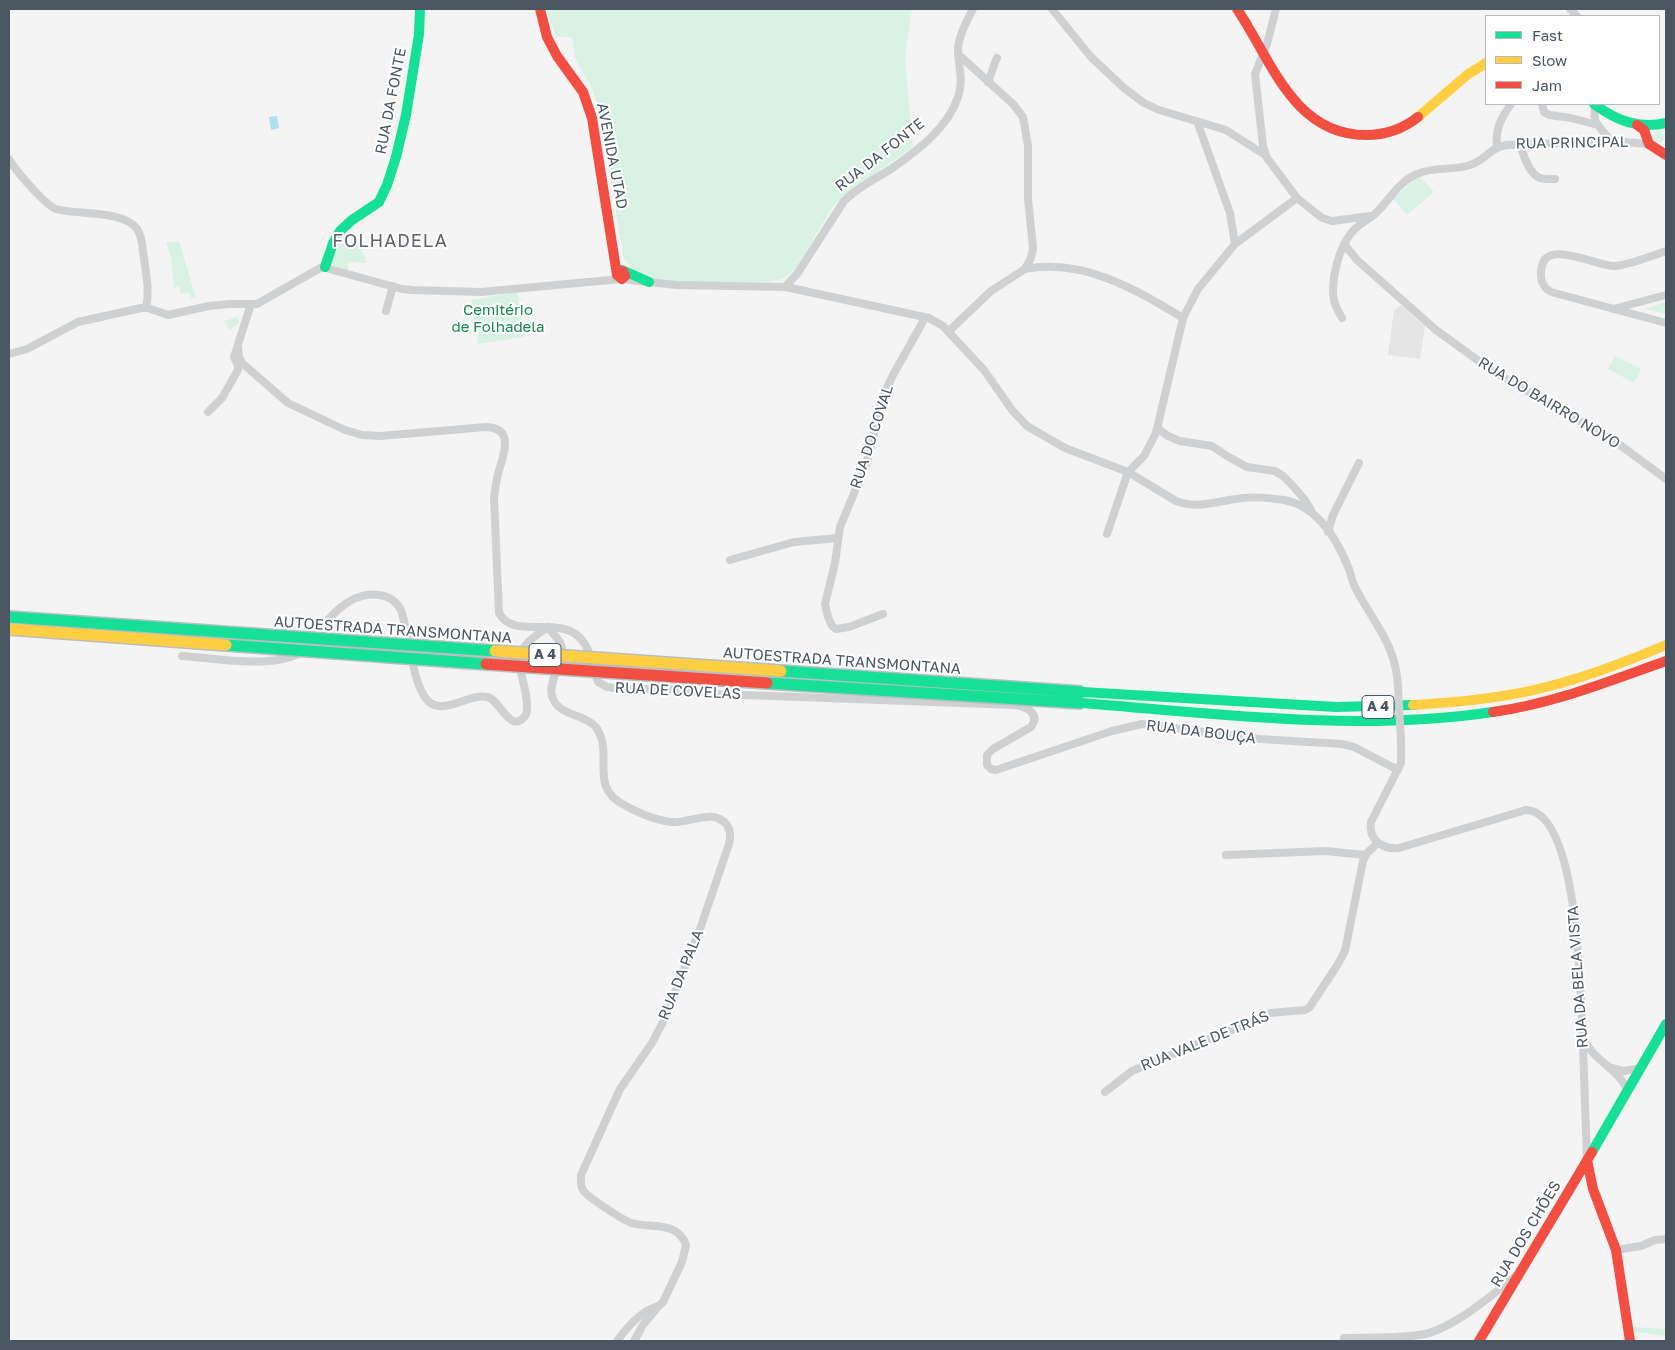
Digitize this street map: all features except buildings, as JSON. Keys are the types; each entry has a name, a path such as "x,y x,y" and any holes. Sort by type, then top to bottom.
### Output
{"main road":[{"name":"RUA DA FONTE","path":"325,267 337,234 347,224 377,203 388,184 400,145 406,116 420,9"},
{"name":"AVENIDA UTAD","path":"540,9 544,28 552,46 578,83 588,104 595,132 618,276"},
{"path":"1237,9 1255,34 1290,95 1306,114 1329,129 1349,135 1361,136 1388,133 1408,125 1467,75 1485,64"},
{"path":"1596,105 1618,120 1637,125 1661,126"},
{"path":"1637,125 1642,128 1650,142 1666,155"},
{"path":"1650,142 1648,131 1661,126"},
{"path":"1650,142 1662,147 1666,143"},
{"path":"618,276 649,282"},
{"name":"AUTOESTRADA TRANSMONTANA","path":"9,617 1082,698 1265,718 1410,721 1466,716 1514,709 1575,694 1666,660"},
{"name":"AUTOESTRADA TRANSMONTANA","path":"9,629 579,670 1082,698 1336,708 1458,701 1503,695 1555,685 1587,676 1666,645"},
{"name":"RUA DOS CHÕES","path":"1479,1341 1666,1024"},
{"path":"1587,1160 1594,1194 1616,1250 1630,1341"},
{"path":"1575,1181 1586,1184 1594,1194"}],"street":[{"name":"RUA DA FONTE","path":"785,286 797,274 844,201 851,194 923,145 946,120 958,99 961,87 959,42 973,9"},
{"path":"1052,9 1092,56 1137,98 1159,110 1232,133 1265,155 1297,198 1322,218 1328,221 1370,216"},
{"path":"1265,155 1255,76 1276,9"},
{"path":"948,332 991,292 1024,269 1030,261 1033,251 1028,199 1028,146 1024,122 1017,108 959,55"},
{"path":"988,82 997,58"},
{"path":"1497,147 1496,135 1498,124 1510,105"},
{"path":"1542,105 1544,112 1549,115 1598,125"},
{"path":"1595,105 1594,117 1610,141"},
{"path":"1197,121 1230,214 1235,244"},
{"name":"RUA PRINCIPAL","path":"1344,244 1353,230 1377,212 1397,188 1414,175 1433,169 1471,165 1497,147 1520,144 1610,141 1650,142"},
{"path":"1520,144 1524,158 1536,176 1542,179 1555,179"},
{"path":"9,161 53,207 61,210 105,216 133,225 141,238 148,292 146,308"},
{"path":"1107,534 1128,472 1144,456 1157,428 1183,318 1202,282 1235,244 1297,198"},
{"path":"1342,318 1335,305 1333,286 1337,263 1344,244"},
{"name":"RUA DO BAIRRO NOVO","path":"1344,244 1357,260 1436,330 1458,346 1494,372 1620,445 1666,478"},
{"path":"1033,251 1038,260 1046,267"},
{"path":"1666,251 1616,266 1562,253 1552,254 1544,262 1541,279 1548,291 1666,323"},
{"path":"9,354 27,348 78,322 96,317 146,308 168,315 209,306 262,302 325,267 409,290 444,292 481,292 618,276"},
{"path":"1024,269 1046,267 1070,268 1105,276 1131,288 1183,318"},
{"path":"649,282 676,285 785,286 925,318 940,324 988,374 1012,410 1027,426 1065,448 1128,472 1183,504 1207,505 1236,498 1255,497 1286,501 1311,510 1320,518 1341,551 1355,586 1390,647 1396,662 1402,760 1371,822 1370,833 1378,843"},
{"path":"386,311 393,286"},
{"path":"1611,309 1666,295"},
{"path":"208,412 222,398 238,371 234,358 251,304"},
{"name":"RUA DO COVAL","path":"883,614 846,628 838,629 832,626 825,604 844,516 869,457 883,396 925,318"},
{"name":"RUA DE COVELAS","path":"238,348 242,363 283,400 354,433 380,436 478,427 496,428 504,438 506,447 494,498 499,613 503,620 511,624 566,629 580,637 588,648 598,682 604,686 612,688 673,689 718,694 1014,706"},
{"path":"1157,428 1168,436 1180,441 1212,446 1247,467 1275,470 1294,486 1311,510"},
{"path":"1328,532 1333,515 1359,463"},
{"path":"730,560 794,542 838,538"},
{"path":"182,656 268,662 286,659 300,653 332,615 347,602 364,595 381,595 397,603 401,610 419,685 428,700 438,706 445,706 476,697 488,697 496,701 507,718 514,720 524,717 527,709 518,660 520,652 527,643 548,627"},
{"name":"RUA DA PALA","path":"548,627 560,642 562,648 552,686 552,697 558,706 591,722 599,731 602,744 604,783 612,796 627,807 669,822 682,822 708,817 716,818 725,824 730,835 729,844 699,932 662,1025 652,1043 620,1089 581,1175 581,1185 584,1192 625,1220 635,1224 670,1227 678,1232 685,1241 686,1250 682,1262 660,1306"},
{"name":"RUA DA BOUÇA","path":"1014,706 1029,710 1034,716 1034,724 1029,729 988,753 986,763 993,770 1002,769 1122,728 1146,724 1260,739 1342,744 1398,770"},
{"name":"RUA DA BELA VISTA","path":"1378,843 1389,848 1399,848 1518,811 1529,810 1539,814 1553,832 1573,902 1578,939 1587,1160"},
{"name":"RUA VALE DE TRÁS","path":"1105,1092 1132,1070 1268,1014 1309,1008 1345,951 1362,866 1366,855 1378,843"},
{"path":"1226,854 1326,851 1366,855"},
{"path":"1582,1037 1595,1056 1608,1066 1628,1091"},
{"path":"1608,1066 1624,1070 1641,1068"},
{"path":"1616,1250 1666,1239"},
{"path":"1344,1338 1414,1336 1436,1330 1487,1298 1519,1274"},
{"path":"617,1341 631,1323 646,1311 660,1306"},
{"path":"634,1341 641,1327 660,1306"}],"shaded area":[{"path":"1401,305 1425,326 1420,359 1388,355 1394,310"}],"green space":[{"path":"547,9 912,9 905,57 913,147 843,196 832,208 797,266 786,277 764,282 678,282 647,276 627,263 623,256 601,118 593,91 575,58 572,37 556,37"},
{"path":"1656,131 1660,131 1664,137 1660,143 1656,143 1652,139 1652,135"},
{"path":"1419,176 1434,192 1407,215 1393,199"},
{"path":"345,231 351,248 360,245 367,263 348,262 348,271 335,266 331,261 339,237"},
{"path":"179,241 196,298 191,298 189,292 181,294 179,286 174,288 171,257 166,243"},
{"name":"Cemitério de Folhadela","path":"517,292 524,337 478,344 471,300"},
{"path":"1666,302 1666,314 1645,309"},
{"path":"238,317 239,323 230,330 224,321"},
{"path":"1615,356 1641,369 1634,383 1608,369"},
{"path":"1633,1327 1666,1329 1666,1336 1633,1332"}],"water":[{"path":"277,116 279,128 271,130 269,117"}],"traffic: fast":[{"path":"325,267 333,243 340,231 352,220 379,202 387,185 406,115 419,34 420,9"},
{"path":"1596,105 1611,115 1628,122 1646,125 1666,123"},
{"path":"622,270 649,282"},
{"path":"9,617 495,651"},
{"path":"226,645 486,664"},
{"path":"781,671 1082,692"},
{"path":"767,683 1082,703"},
{"path":"1082,692 1336,707 1413,705"},
{"path":"1082,703 1236,716 1339,721 1391,721 1493,712"},
{"path":"1592,1152 1666,1024"}],"traffic: slow":[{"path":"1418,117 1467,75 1485,64"},
{"path":"9,629 226,645"},
{"path":"1413,705 1482,699 1533,690 1594,673 1666,645"},
{"path":"495,651 781,671"}],"traffic: jam":[{"path":"540,9 547,37 557,56 583,92 592,118 617,275 622,279 625,276 623,271"},
{"path":"1237,9 1287,91 1302,108 1320,122 1341,132 1373,135 1400,128 1418,117"},
{"path":"1637,125 1644,130 1649,144 1666,155"},
{"path":"1493,712 1559,698 1666,661"},
{"path":"486,664 767,683"},
{"path":"1479,1341 1592,1152"},
{"path":"1587,1160 1593,1189 1616,1250 1630,1341"}],"district":[{"name":"FOLHADELA","path":"390,241"}]}
